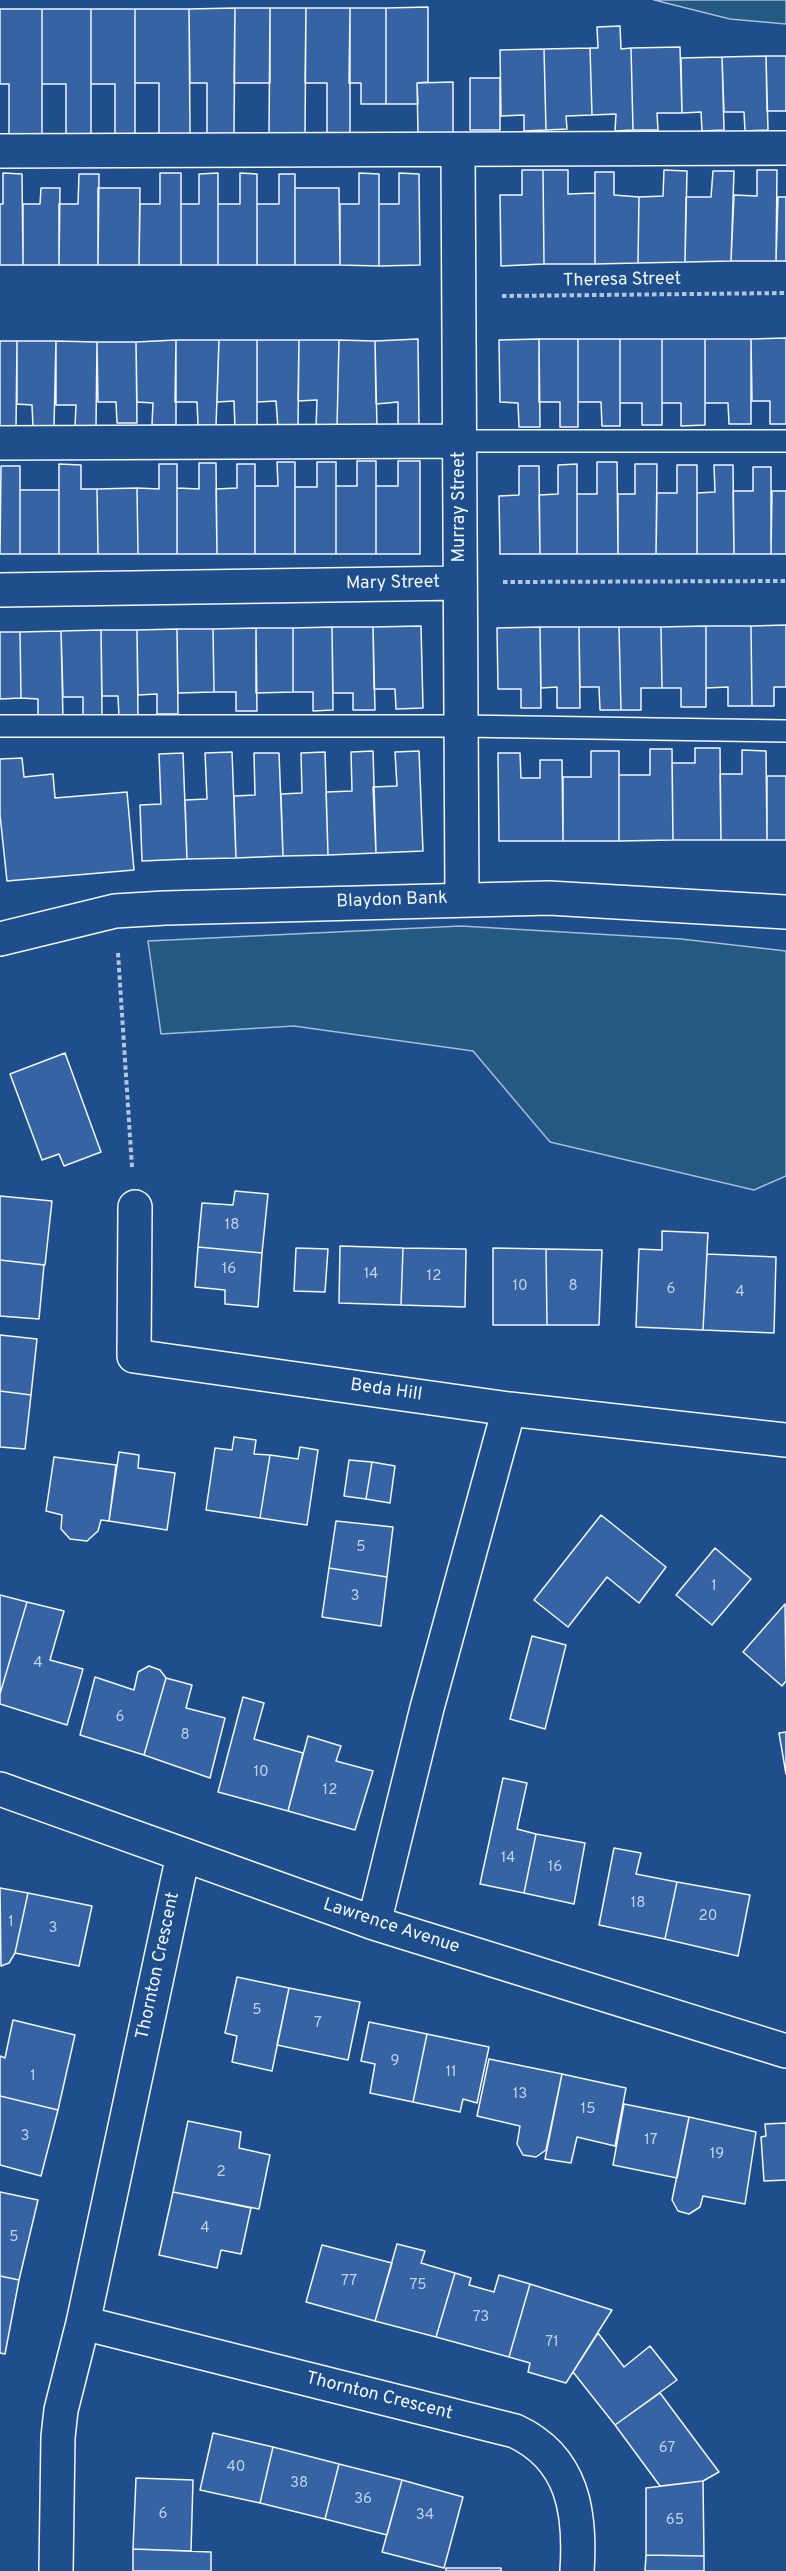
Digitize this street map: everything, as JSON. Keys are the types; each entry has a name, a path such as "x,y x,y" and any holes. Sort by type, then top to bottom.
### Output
{"street":[{"path":"0,151 786,148"},
{"name":"Murray Street","path":"458,151 462,899"},
{"path":"0,443 460,441"},
{"name":"Mary Street","path":"0,590 460,583"},
{"name":"Blaydon Bank","path":"0,939 115,911 462,899 549,898 786,912"},
{"name":"Beda Hill","path":"135,1207 134,1356 509,1409 786,1440"},
{"path":"374,1923 427,1708 509,1409"},
{"name":"Lawrence Avenue","path":"0,1789 374,1923 786,2051"},
{"name":"Thornton Crescent","path":"56,2571 58,2437 61,2410 83,2323 183,1855"},
{"name":"Thornton Crescent","path":"83,2323 515,2431 531,2438 556,2461 572,2493 577,2531 577,2571"}],"lane":[{"path":"460,441 786,441"},
{"path":"0,726 461,726 786,731"}],"path":[{"name":"Theresa Street","path":"459,296 786,293"},
{"name":"Mary Street","path":"460,583 786,581"},
{"path":"115,911 135,1207"}],"shaded area":[{"path":"654,0 786,0 786,24 730,19"},
{"path":"461,926 681,939 786,951 786,1176 754,1190 550,1142 473,1051 294,1026 161,1034 148,941"}],"building":[{"path":"428,7 428,82 417,83 418,104 386,104 386,8"},
{"path":"235,8 234,134 207,134 207,83 190,83 189,9"},
{"path":"235,8 270,8 270,83 234,83"},
{"path":"270,8 306,8 305,134 269,133"},
{"path":"306,8 350,8 350,133 327,133 327,83 305,83"},
{"path":"350,8 386,8 386,104 361,104 361,83 349,83"},
{"path":"0,9 42,9 42,135 9,135 9,84 0,84"},
{"path":"42,9 91,9 91,134 66,134 66,84 42,84"},
{"path":"91,9 135,9 135,134 115,134 115,84 91,84"},
{"path":"135,9 189,9 190,134 159,134 159,83 135,83"},
{"path":"620,26 621,49 631,48 633,130 615,131 616,114 592,115 590,48 598,48 597,27"},
{"path":"680,47 682,113 657,113 658,130 633,130 631,48"},
{"path":"590,48 592,115 566,116 567,129 546,130 544,49"},
{"path":"544,49 546,130 524,131 524,115 501,116 500,50"},
{"path":"766,56 786,56 786,111 767,111"},
{"path":"766,56 768,130 745,131 744,112 724,112 722,57"},
{"path":"722,57 724,130 702,131 701,112 682,113 681,58"},
{"path":"470,78 500,78 500,130 470,130"},
{"path":"453,82 453,133 418,133 417,83"},
{"path":"522,170 543,170 544,264 501,266 500,195 522,195"},
{"path":"543,170 568,170 568,194 595,193 595,264 544,264"},
{"path":"664,170 687,171 685,262 638,263 639,197 663,196"},
{"path":"757,170 777,170 776,261 731,261 734,195 757,196"},
{"path":"713,171 734,171 731,261 685,262 686,197 711,197"},
{"path":"595,172 614,172 614,195 639,197 638,263 595,264"},
{"path":"3,173 22,174 23,265 0,265 0,204 3,204"},
{"path":"160,173 181,173 181,265 139,265 140,204 160,204"},
{"path":"218,173 218,265 181,265 181,204 199,204 199,174"},
{"path":"240,173 257,174 257,265 218,265 218,204 240,204"},
{"path":"359,173 379,174 379,266 340,265 340,204 359,204"},
{"path":"399,173 419,174 420,265 379,266 379,204 399,204"},
{"path":"79,174 99,174 98,265 59,265 59,204 78,204"},
{"path":"279,174 295,174 295,265 257,265 257,204 279,204"},
{"path":"41,188 60,188 59,265 23,265 23,204 40,204"},
{"path":"98,188 140,188 139,265 98,265"},
{"path":"295,188 339,188 340,265 295,265"},
{"path":"778,197 786,197 786,261 776,261"},
{"path":"786,338 786,424 770,424 770,401 752,401 751,339"},
{"path":"418,339 419,428 398,428 398,402 376,404 375,341"},
{"path":"539,339 578,339 578,427 560,427 560,402 539,402"},
{"path":"539,339 540,427 519,427 518,403 500,402 499,340"},
{"path":"578,339 620,339 620,426 602,426 601,402 578,402"},
{"path":"620,339 662,339 662,425 642,425 642,403 620,403"},
{"path":"662,339 705,339 705,425 681,426 681,403 662,403"},
{"path":"705,339 751,339 751,424 729,424 728,403 705,403"},
{"path":"176,340 176,425 152,425 153,403 137,402 136,342"},
{"path":"176,340 219,340 216,426 198,425 197,402 175,402"},
{"path":"219,340 257,340 257,428 235,429 234,401 217,402"},
{"path":"257,340 299,340 298,429 278,428 276,401 257,402"},
{"path":"299,340 339,340 337,427 316,428 317,400 298,401"},
{"path":"339,340 375,341 377,427 337,427"},
{"path":"0,341 17,341 16,428 0,428"},
{"path":"17,341 56,341 54,426 33,427 32,405 17,404"},
{"path":"56,341 97,342 96,427 75,426 76,405 56,405"},
{"path":"97,342 136,342 137,423 117,423 116,402 98,402"},
{"path":"357,461 376,461 376,554 336,554 336,486 357,486"},
{"path":"398,461 420,461 420,554 376,554 376,486 398,486"},
{"path":"277,462 295,462 295,554 255,554 255,486 278,486"},
{"path":"317,462 336,462 336,554 295,554 295,487 317,487"},
{"path":"597,462 617,462 618,554 577,554 577,494 597,494"},
{"path":"199,463 216,463 217,554 177,554 177,488 199,489"},
{"path":"59,464 81,465 81,489 97,489 98,554 59,554"},
{"path":"159,464 177,464 177,554 138,554 137,488 159,489"},
{"path":"237,464 255,464 255,554 217,554 216,489 237,488"},
{"path":"577,464 577,554 540,554 539,495 558,494 558,465"},
{"path":"635,464 657,464 656,554 618,554 618,494 635,494"},
{"path":"677,465 697,465 697,554 656,554 657,493 677,493"},
{"path":"714,465 733,465 734,554 697,554 697,493 715,492"},
{"path":"1,466 20,466 20,554 0,554"},
{"path":"519,466 539,466 540,554 500,554 499,496 519,495"},
{"path":"753,467 771,467 771,554 734,554 733,491 753,491"},
{"path":"137,488 138,554 98,554 97,489"},
{"path":"20,490 59,490 59,554 20,554"},
{"path":"772,491 786,491 786,554 771,554"},
{"path":"786,625 786,687 774,687 774,706 752,706 751,626"},
{"path":"421,626 423,708 396,709 395,689 374,689 373,627"},
{"path":"706,626 751,626 752,706 728,706 728,687 706,688"},
{"path":"706,626 706,707 681,707 681,688 662,688 661,627"},
{"path":"332,627 373,627 375,710 353,710 353,693 333,693"},
{"path":"332,627 333,710 313,711 313,692 293,692 293,628"},
{"path":"540,627 541,708 521,708 521,689 498,689 497,628"},
{"path":"540,627 579,627 580,708 557,708 557,687 541,688"},
{"path":"579,627 619,627 621,710 600,710 599,687 580,687"},
{"path":"619,627 661,627 662,688 641,688 641,710 621,710"},
{"path":"256,628 257,711 236,711 236,692 214,692 213,629"},
{"path":"256,628 293,628 293,692 256,693"},
{"path":"177,629 213,629 214,692 178,693"},
{"path":"177,629 178,714 157,714 157,694 138,695 137,630"},
{"path":"101,630 137,630 138,717 119,717 118,696 102,696"},
{"path":"101,630 102,715 83,715 83,697 63,697 61,631"},
{"path":"61,631 63,720 38,720 38,699 21,698 20,632"},
{"path":"0,632 20,632 21,698 0,699"},
{"path":"695,748 720,748 721,840 673,840 672,763 695,763"},
{"path":"650,749 672,749 673,840 619,841 619,775 650,775"},
{"path":"742,750 766,751 767,840 721,840 720,774 742,774"},
{"path":"373,751 376,853 328,855 326,792 352,791 351,752"},
{"path":"419,751 423,851 376,853 373,787 397,786 395,752"},
{"path":"591,751 619,751 619,841 563,841 563,777 591,777"},
{"path":"232,752 236,858 187,859 185,800 207,799 205,753"},
{"path":"325,752 328,855 283,856 281,794 302,793 301,753"},
{"path":"183,753 187,859 142,861 140,805 161,804 159,754"},
{"path":"254,753 279,753 283,856 236,858 234,796 255,795"},
{"path":"498,753 520,753 521,778 540,778 540,760 562,760 563,841 499,841"},
{"path":"22,758 24,777 53,774 55,798 127,792 134,870 7,881 0,815 0,759"},
{"path":"767,776 786,776 786,840 767,840"},
{"path":"65,1053 101,1152 64,1166 59,1154 42,1160 10,1074"},
{"path":"235,1191 268,1194 262,1253 198,1247 202,1203 233,1205"},
{"path":"0,1196 52,1201 45,1265 0,1260"},
{"path":"662,1231 708,1233 703,1330 636,1327 639,1249 662,1250"},
{"path":"340,1246 403,1248 401,1305 339,1303"},
{"path":"198,1247 262,1253 258,1307 225,1304 225,1290 195,1287"},
{"path":"296,1248 328,1249 325,1292 294,1291"},
{"path":"403,1248 466,1249 465,1307 401,1305"},
{"path":"493,1248 546,1249 547,1325 493,1325"},
{"path":"546,1249 602,1250 599,1325 547,1325"},
{"path":"707,1254 776,1257 774,1333 703,1330"},
{"path":"0,1260 44,1265 39,1319 0,1316"},
{"path":"0,1335 37,1339 31,1395 0,1391"},
{"path":"0,1391 31,1395 25,1449 0,1447"},
{"path":"234,1437 256,1440 254,1454 270,1455 260,1518 206,1510 215,1448 232,1450"},
{"path":"300,1447 318,1450 307,1525 260,1518 270,1455 298,1459"},
{"path":"119,1452 139,1455 138,1468 175,1473 167,1530 109,1521"},
{"path":"54,1457 116,1465 109,1521 101,1520 98,1531 87,1541 70,1539 61,1529 62,1515 46,1511"},
{"path":"349,1460 372,1462 366,1499 344,1496"},
{"path":"372,1462 395,1466 390,1503 366,1499"},
{"path":"601,1515 666,1567 639,1603 607,1577 568,1627 534,1600"},
{"path":"336,1521 393,1527 387,1577 329,1568"},
{"path":"715,1548 751,1579 712,1625 676,1595"},
{"path":"329,1568 387,1577 381,1626 322,1617"},
{"path":"0,1595 27,1602 0,1694"},
{"path":"27,1602 64,1611 50,1660 83,1669 67,1725 0,1704 0,1694"},
{"path":"785,1604 786,1681 782,1686 743,1652"},
{"path":"532,1636 566,1645 545,1729 510,1719"},
{"path":"149,1666 160,1670 166,1678 144,1755 80,1735 95,1677 134,1690 138,1672"},
{"path":"166,1678 192,1685 186,1708 225,1718 210,1778 144,1755"},
{"path":"243,1697 264,1703 254,1739 303,1753 288,1811 218,1792"},
{"path":"786,1732 786,1774 779,1733"},
{"path":"308,1736 341,1746 336,1761 373,1771 355,1830 288,1811"},
{"path":"503,1778 527,1783 517,1829 536,1834 524,1893 480,1884"},
{"path":"536,1834 585,1843 574,1904 524,1893"},
{"path":"614,1848 641,1853 636,1874 677,1882 665,1939 599,1925"},
{"path":"677,1882 750,1895 738,1956 665,1939"},
{"path":"0,1888 28,1893 15,1953 9,1963 1,1966"},
{"path":"28,1893 92,1906 79,1966 15,1953"},
{"path":"237,1977 289,1988 272,2071 232,2062 237,2036 225,2033"},
{"path":"289,1988 360,2002 348,2060 277,2045"},
{"path":"13,2020 75,2035 58,2110 0,2096 0,2056 5,2058"},
{"path":"369,2022 427,2034 413,2102 370,2093 375,2064 361,2061"},
{"path":"427,2034 489,2047 477,2103 463,2099 460,2112 413,2102"},
{"path":"489,2059 562,2074 546,2150 536,2157 523,2155 517,2144 520,2126 477,2116"},
{"path":"562,2074 626,2088 615,2146 577,2137 571,2163 545,2159"},
{"path":"0,2096 58,2110 41,2176 0,2165"},
{"path":"624,2104 689,2117 677,2178 613,2165"},
{"path":"689,2117 756,2132 745,2204 703,2196 700,2207 689,2214 678,2211 672,2200"},
{"path":"188,2121 241,2132 239,2148 270,2155 259,2209 173,2192"},
{"path":"786,2123 786,2180 764,2181 761,2137 766,2136 765,2124"},
{"path":"0,2192 38,2200 19,2280 0,2276"},
{"path":"173,2192 251,2208 241,2254 221,2250 217,2268 159,2255"},
{"path":"397,2244 425,2251 421,2263 455,2273 436,2337 375,2321"},
{"path":"322,2245 392,2263 375,2321 306,2302"},
{"path":"455,2273 471,2278 469,2285 494,2292 499,2275 530,2284 509,2357 436,2337"},
{"path":"0,2276 19,2280 5,2354 0,2353"},
{"path":"530,2284 612,2310 566,2383 528,2372 530,2363 509,2357"},
{"path":"598,2333 624,2367 650,2346 677,2380 615,2425 573,2372"},
{"path":"660,2393 719,2472 703,2481 660,2486 615,2425"},
{"path":"213,2433 273,2447 260,2503 200,2490"},
{"path":"273,2447 339,2464 325,2519 260,2503"},
{"path":"339,2464 402,2480 387,2535 325,2519"},
{"path":"136,2478 193,2480 191,2551 133,2549"},
{"path":"402,2480 463,2497 444,2568 382,2552"},
{"path":"703,2481 704,2556 646,2555 646,2488"},
{"path":"133,2549 211,2552 211,2571 133,2571"},
{"path":"646,2555 704,2556 704,2571 645,2571"},
{"path":"446,2568 501,2568 501,2571 446,2571"}]}
